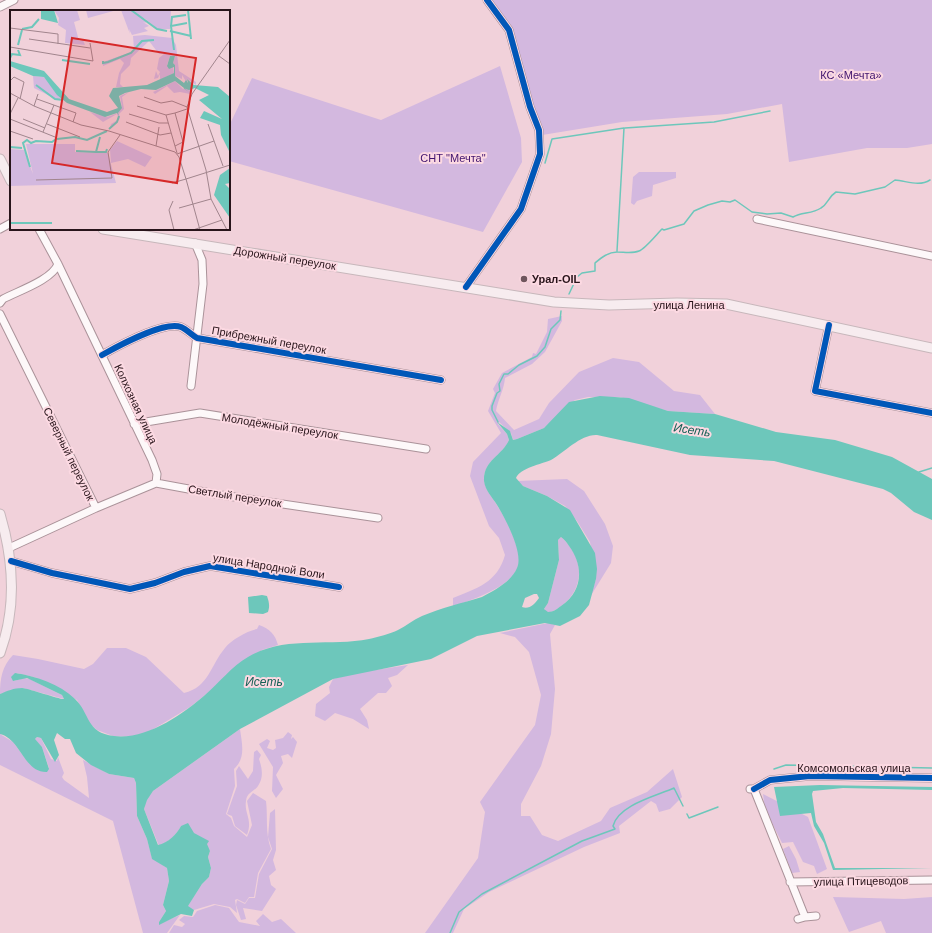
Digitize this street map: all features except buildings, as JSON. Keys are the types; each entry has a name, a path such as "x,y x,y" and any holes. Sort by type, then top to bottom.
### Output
{"main road":[{"path":"0,159 10,179"},
{"name":"Дорожный переулок","path":"110,230 466,287"},
{"name":"улица Ленина","path":"466,287 568,304 609,306 701,303 726,304 932,348"},
{"path":"0,514 11,561 11,604 0,653"}],"street":[{"path":"0,7 14,0"},
{"path":"466,287 521,209 540,154 539,130 530,107 509,30 487,0"},
{"path":"756,218 932,256"},
{"path":"0,229 10,224"},
{"name":"Колхозная улица","path":"40,230 58,264 152,460 157,474 156,483"},
{"path":"190,386 197,338 202,278 202,260 195,243"},
{"path":"0,303 3,299 47,276 55,270 58,264"},
{"name":"Северный переулок","path":"0,314 96,508 9,548"},
{"path":"829,325 815,391 932,413"},
{"name":"Прибрежный переулок","path":"102,355 136,338 166,328 181,327 197,338 441,380"},
{"name":"Молодёжный переулок","path":"134,424 200,413 426,449"},
{"path":"96,508 156,483"},
{"name":"Светлый переулок","path":"156,483 221,495 378,518"},
{"name":"улица Народной Воли","path":"11,561 52,573 130,589 155,583 184,572 210,566 339,587"},
{"name":"Комсомольская улица","path":"790,882 752,789 770,780 810,776 932,778"},
{"name":"улица Птицеводов","path":"790,882 932,880"},
{"path":"790,882 801,918 816,916"}],"green space":[{"name":"КС «Мечта»","path":"485,0 932,0 932,144 907,148 867,148 789,162 782,104 727,114 622,122 536,136 509,38"},
{"name":"СНТ \"Мечта\"","path":"500,66 521,138 522,162 483,232 230,161 230,124 252,78 381,120"},
{"path":"639,172 676,172 676,178 653,185 652,196 637,201 634,205 631,203 633,177"},
{"path":"562,316 562,321 545,352 532,364 505,378 496,411 514,430 539,419 549,403 579,372 613,358 639,362 674,391 700,395 715,414 668,411 620,397 588,397 575,400 544,428 517,439 513,440 511,433 499,422 498,424 507,434 509,440 503,450 491,461 485,471 484,481 487,489 509,526 518,550 519,563 516,571 510,579 492,591 453,607 453,598 485,583 497,572 505,555 499,538 489,526 470,476 473,462 501,433 488,411 495,393 493,389 502,373 532,357 533,353 536,354 547,332 548,319"},
{"path":"567,479 584,491 605,524 613,546 611,563 590,597 596,579 590,542 577,521 565,506 547,496 523,486 517,481"},
{"path":"561,537 575,555 579,571 578,579 573,594 567,601 553,611 546,612 544,609 548,603 559,560 558,540"},
{"path":"548,623 555,625 550,634 555,689 551,734 541,766 521,804 521,816 530,816 542,835 558,841 601,821 610,808 647,792 673,769 682,797 670,809 659,812 656,804 651,801 619,826 620,833 584,847 489,892 464,909 453,933 425,933 478,858 485,812 480,802 535,725 541,695 529,652 515,637 500,633"},
{"path":"259,625 272,632 278,645 262,650 190,707 145,734 133,737 113,736 97,730 89,723 77,700 37,678 17,673 14,681 24,678 30,679 62,695 64,699 23,688 0,694 2,673 9,659 13,655 84,669 93,664 107,648 126,648 146,657 184,693 199,686 204,681 220,655 231,642 240,636 257,629"},
{"path":"408,665 397,675 388,678 392,686 386,693 378,693 360,709 367,720 369,729 353,719 335,713 325,721 315,716 316,704 330,693 329,687 333,679 355,673"},
{"path":"240,729 242,755 238,765 234,769 235,786 226,814 231,818 234,826 247,837 252,825 247,801 253,793 266,801 267,831 271,849 258,873 254,897 249,897 245,903 237,899 235,900 237,913 230,907 214,904 194,910 187,907 202,884 209,877 211,868 208,857 210,851 201,838 181,826 172,838 159,846 144,809 146,800 153,791"},
{"path":"288,732 292,735 291,739 293,737 297,742 292,758 288,754 281,756 283,763 276,775 283,789 276,798 272,791 273,767 259,744 267,739 270,741 267,748 273,750 276,748 275,740 283,738"},
{"path":"0,734 13,742 28,762 49,768 42,747 34,740 37,737 41,738 51,759 57,761 58,757 64,773 62,777 64,780 89,798 87,777 83,760 109,774 134,778 136,783 137,816 147,839 152,858 167,868 169,881 163,905 166,911 159,924 180,915 167,933 143,933 113,821 0,765"},
{"path":"257,750 261,755 259,759 262,769 262,776 258,786 249,794 247,798 246,810 249,821 249,829 247,835 235,826 232,816 227,814 237,786 236,771 239,766 248,779 253,771 254,752"},
{"path":"763,794 808,817 827,869 817,874 814,866 803,862 793,842 782,843 765,809"},
{"path":"275,809 276,850 273,860 276,870 269,876 271,885 276,889 262,911 243,908 246,919 241,920 236,905 237,900 245,904 249,898 255,898 259,874 272,849 268,837 270,813"},
{"path":"789,846 796,859 800,872 792,873 783,849"},
{"path":"833,897 904,899 932,897 932,933 886,933 881,921 849,932"},
{"path":"215,905 229,908 239,922 260,926 256,921 263,914 272,922 281,919 296,933 169,933 174,925 182,927 185,924 179,920 184,916 193,917 197,911"}],"water":[{"name":"Исеть","path":"600,396 629,398 668,411 715,414 776,432 835,440 892,457 932,479 932,520 914,512 891,493 883,489 774,461 690,455 597,435 591,435 579,440 551,460 522,472 516,478 523,486 547,496 570,510 595,553 597,569 596,579 589,605 580,616 560,626 545,623 477,636 431,659 333,679 240,729 153,791 147,800 144,809 158,845 169,840 175,835 181,826 188,823 194,833 209,841 207,844 210,851 208,857 211,868 209,877 202,884 188,906 194,910 192,916 181,914 159,925 159,922 166,911 163,905 169,881 167,868 152,859 147,839 137,816 136,783 134,778 109,774 91,765 76,753 70,739 65,739 57,733 54,740 59,755 55,762 41,738 37,737 35,739 42,747 49,769 47,772 39,771 33,767 13,742 0,734 0,694 13,689 22,688 64,699 62,695 27,678 13,681 11,677 15,673 23,674 55,685 62,689 80,704 93,727 98,731 114,736 138,734 151,730 175,718 205,695 236,665 262,650 292,644 369,639 395,631 429,613 482,597 507,581 517,568 518,562 518,554 513,536 487,490 484,481 486,468 509,440 507,434 497,422 510,431 513,440 517,439 544,428 569,402","holes":["561,537 574,554 579,570 579,578 574,593 568,600 556,609 548,612 544,609 548,603 559,560 558,540","537,594 539,598 536,602 527,608 522,607 525,598"]},
{"path":"262,595 267,596 269,604 268,612 263,614 249,613 248,597"},
{"path":"820,785 932,787 932,790 843,788 813,791 812,794 816,822 823,834 835,868 932,868 833,870 824,843 814,826 811,813 780,816 774,787"}],"waterway":[{"path":"625,128 714,122 770,111"},
{"path":"545,163 552,139 624,128 617,251"},
{"path":"569,294 577,277 582,273 595,271 595,263 605,256 614,252 631,253 642,250 662,229 664,230 684,224 694,211 708,205 722,201 730,202 735,200 752,212 767,214 781,213 793,217 821,208 836,192 855,194 885,187 895,180 913,183 922,183 930,180"},
{"path":"498,422 492,410 492,406 497,393 500,391 499,384 504,374 508,374 519,365 537,356 545,347 551,329 560,320 561,311"},
{"path":"919,472 932,468"},
{"path":"774,769 786,765 932,768"},
{"path":"450,933 459,912 482,894 582,841 615,829 613,826 616,819 622,812 639,802 674,788 683,806"},
{"path":"687,814 689,818 718,807"}],"cycle path":[{"path":"466,287 521,209 540,154 539,130 530,107 509,30 487,0"},
{"path":"829,325 815,391 932,413"},
{"path":"102,355 141,335 173,326 181,327 197,338 441,380"},
{"path":"11,561 52,573 130,589 155,583 184,572 210,566 339,587"},
{"path":"754,789 770,780 810,776 932,778"}],"place":[{"name":"Урал-OIL","path":"524,279"}]}
